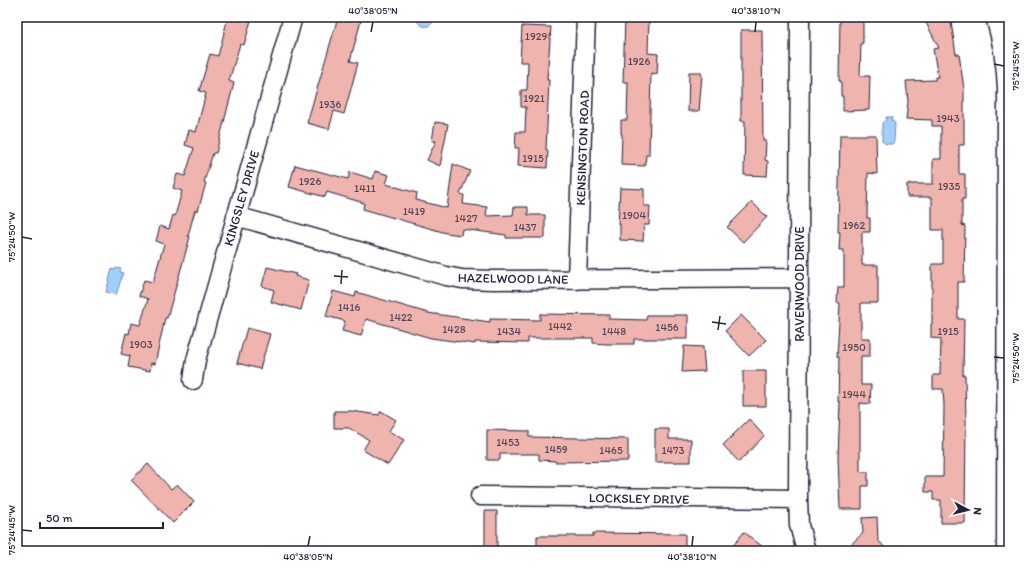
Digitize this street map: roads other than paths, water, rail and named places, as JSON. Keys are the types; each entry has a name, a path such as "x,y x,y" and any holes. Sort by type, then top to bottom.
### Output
{"street":[{"name":"KINGSLEY DRIVE","path":"193,380 196,360 293,17"},
{"name":"KENSINGTON ROAD","path":"577,280 586,17"},
{"name":"RAVENWOOD DRIVE","path":"800,17 798,500 799,525 806,551"},
{"path":"994,17 1004,51 1007,88 1008,442 1006,551"},
{"name":"HAZELWOOD LANE","path":"236,216 446,276 462,279 577,280 798,278"},
{"name":"LOCKSLEY DRIVE","path":"480,496 798,500"}],"water":[{"path":"416,17 434,17 431,24 428,26 422,26 417,21"},
{"path":"886,117 892,117 891,120 895,123 894,142 892,144 886,144 882,141 882,123 886,120"},
{"path":"116,268 121,269 120,272 123,273 116,295 106,292 112,269 115,270"}]}
